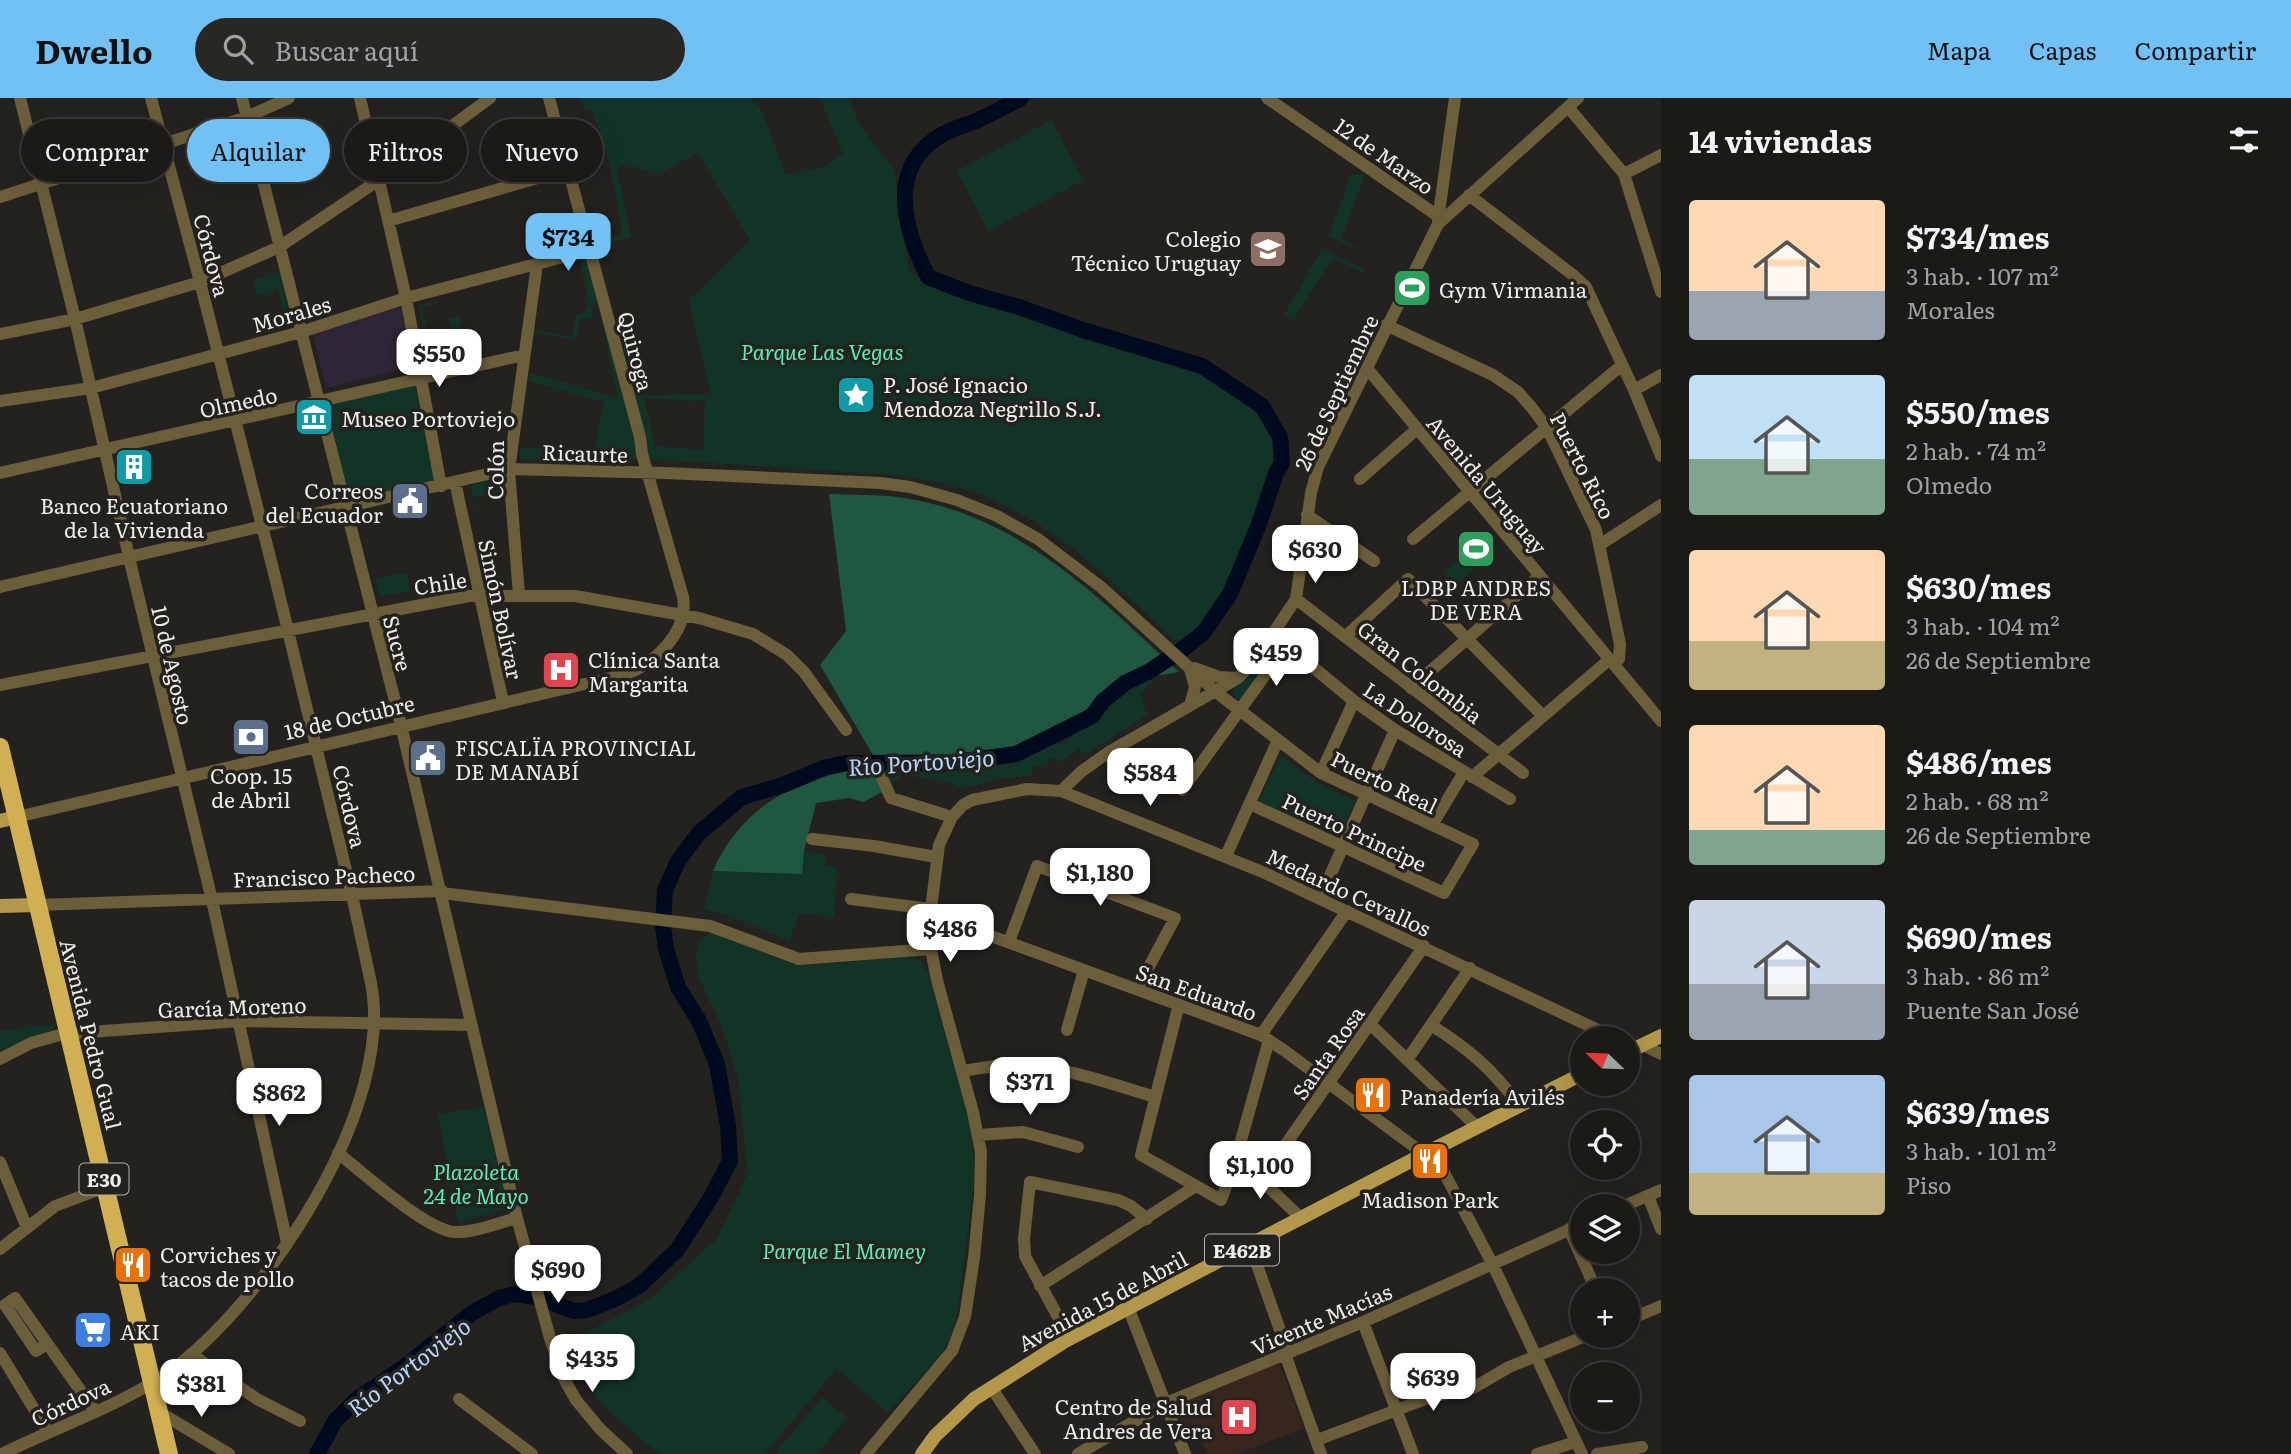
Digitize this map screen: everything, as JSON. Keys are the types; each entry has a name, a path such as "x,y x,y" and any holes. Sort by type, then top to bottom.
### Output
{"highway":[{"name":"Avenida Pedro Gual","path":"0,747 9,819 37,905 169,1454"}],"main road":[{"name":"Francisco Pacheco","path":"0,906 37,905"},
{"path":"1640,1045 1661,1036"},
{"name":"Avenida 15 de Abril","path":"922,1454 954,1416 991,1387 1070,1339 1570,1080"}],"street":[{"name":"10 de Agosto","path":"20,98 212,900 286,1243"},
{"name":"Córdova","path":"151,98 156,119"},
{"name":"Sucre","path":"242,98 401,725 517,1218 550,1338 564,1377 576,1400 600,1429 627,1454"},
{"path":"173,141 247,117 289,98"},
{"path":"360,98 365,119"},
{"path":"462,119 490,98"},
{"name":"Quiroga","path":"549,98 555,119"},
{"name":"12 de Marzo","path":"1267,98 1441,218"},
{"path":"1441,218 1455,98"},
{"name":"26 de Septiembre","path":"1061,791 1082,771 1109,752 1238,678 1274,635 1296,599 1307,515 1318,467 1441,218 1578,98"},
{"path":"1568,107 1624,174 1656,256 1661,292"},
{"path":"1624,174 1661,155"},
{"name":"Córdova","path":"2,1454 152,1383 191,1354 235,1310 286,1243 314,1200 338,1153 367,1073 375,1024 373,996 352,895 219,353 173,181"},
{"path":"0,197 51,182"},
{"path":"0,334 75,319 200,282 279,247 376,182"},
{"path":"379,182 406,298 441,486"},
{"path":"388,222 525,182"},
{"name":"Quiroga","path":"572,182 640,437 642,454 683,597 683,615"},
{"path":"1469,195 1586,287 1661,456"},
{"name":"Morales","path":"0,401 91,388 301,332 406,298 590,250"},
{"name":"Colón","path":"519,595 509,469 537,264"},
{"name":"Puerto Rico","path":"1386,325 1501,380 1524,399 1547,428 1601,544 1620,643 1619,659 1612,661"},
{"name":"Olmedo","path":"0,473 524,355"},
{"path":"1413,539 1622,365"},
{"name":"Avenida Uruguay","path":"1366,368 1661,721"},
{"path":"1634,390 1661,375"},
{"path":"1360,479 1417,429"},
{"name":"Ricaurte","path":"0,587 509,469 880,483 944,496 997,516 1038,539 1078,568 1188,665"},
{"name":"Simón Bolívar","path":"455,482 503,702"},
{"path":"1601,544 1661,505"},
{"path":"1307,515 1374,561"},
{"path":"1411,688 1539,576"},
{"path":"1345,637 1408,579 1542,715"},
{"name":"Chile","path":"0,685 480,595 582,597 734,626 772,645 804,672 846,730"},
{"name":"Gran Colombia","path":"1296,599 1522,773"},
{"name":"18 de Octubre","path":"9,819 623,675 638,669 662,650 678,629 683,615"},
{"name":"La Dolorosa","path":"1274,635 1354,701 1395,730 1510,799"},
{"path":"1182,790 1286,646"},
{"path":"1432,825 1468,774 1497,754 1612,661"},
{"path":"1188,665 1211,675 1238,678"},
{"path":"1188,665 1195,687 1189,705"},
{"name":"Puerto Real","path":"1188,665 1216,692 1321,773 1473,844 1444,892"},
{"path":"1321,773 1354,701"},
{"path":"1321,898 1395,730"},
{"path":"1226,856 1278,740"},
{"path":"882,778 891,798 952,817"},
{"path":"866,1454 952,1351 965,1317 970,1286 981,1173 978,1135 931,949 936,857 952,817 963,805 981,797 1027,789 1061,791"},
{"name":"Medardo Cevallos","path":"1061,791 1226,856 1321,898 1590,1026"},
{"name":"Puerto Principe","path":"1250,804 1444,892"},
{"path":"812,839 936,857"},
{"path":"1009,942 1037,866 1175,918 1137,989"},
{"name":"Francisco Pacheco","path":"37,905 442,892 710,926 799,960 931,949"},
{"name":"San Eduardo","path":"851,899 931,912 1265,1037 1428,1152 1492,1263 1582,1454"},
{"path":"1179,1004 1141,1155 1221,1200 1235,1161 1265,1037 1348,911"},
{"name":"Santa Rosa","path":"1261,1180 1424,946"},
{"path":"1407,1060 1470,968"},
{"path":"1067,1030 1084,970"},
{"name":"García Moreno","path":"0,1059 31,1043 69,1033 240,1021 471,1025"},
{"path":"1370,1024 1477,1127"},
{"path":"1432,1024 1467,1047 1485,1063 1519,1105"},
{"path":"1640,1049 1661,1054"},
{"path":"962,1071 1020,1065 1064,1072 1155,1097"},
{"path":"978,1135 1023,1132 1079,1146"},
{"path":"338,1153 440,1228 466,1231 517,1218"},
{"path":"1235,1161 1261,1180 1303,1219"},
{"path":"0,1162 27,1228"},
{"path":"1070,1339 1027,1264 1024,1249 1030,1182 1118,1200 1147,1219"},
{"path":"1040,1286 1196,1186"},
{"path":"0,1249 61,1203 106,1187"},
{"path":"1640,1199 1661,1190"},
{"path":"1648,1196 1661,1228"},
{"path":"1569,1229 1591,1278"},
{"name":"Vicente Macías","path":"1078,1454 1166,1404 1363,1322 1569,1229"},
{"path":"1250,1245 1321,1454"},
{"path":"1640,1315 1661,1306"},
{"path":"1128,1307 1185,1454"},
{"path":"1363,1322 1413,1454"},
{"path":"1317,1440 1431,1396 1473,1388 1509,1367 1570,1342"},
{"path":"47,1344 95,1411"},
{"path":"0,1353 48,1433"},
{"path":"191,1354 257,1399 300,1420"},
{"path":"991,1387 1035,1454"},
{"path":"459,1399 533,1454"},
{"path":"159,1412 229,1454"},
{"path":"1537,1454 1576,1442"},
{"path":"1597,1454 1642,1447"}],"shaded area":[{"path":"398,307 401,309 412,367 326,388 313,333"},
{"name":"Centro de Salud Andres de Vera","path":"1279,1363 1304,1428 1237,1454 1207,1454 1199,1433 1187,1438 1175,1406"}],"green space":[{"name":"Parque Las Vegas","path":"580,98 748,98 760,107 786,175 824,167 843,154 820,98 848,98 860,126 894,170 909,270 924,281 947,291 1037,318 1081,336 1191,368 1252,404 1271,428 1276,443 1276,462 1236,567 1216,605 1196,631 1175,641 1105,576 1055,535 1000,503 952,486 897,475 652,459 520,459 520,447 594,454 604,402 529,381 535,330 572,337 576,315 588,310 579,257 593,242 623,234 603,142 603,119 595,119 592,110 585,111","holes":["698,153 750,240 689,300 711,395 637,395 596,257 602,256 601,246 631,237 617,169 626,164 658,174","598,303 618,398 530,373 535,333 576,340 580,319 593,318 591,304","644,398 705,401 703,450 655,446"]},
{"path":"1051,120 1083,180 988,231 957,171"},
{"path":"1351,174 1365,175 1341,239 1357,249 1329,236"},
{"path":"1322,249 1364,269 1364,273 1333,258 1293,319 1284,315"},
{"path":"279,272 289,315 269,321 284,315 278,290 257,295 254,280"},
{"path":"438,303 421,307 428,337 451,332 449,319 459,316 462,332 426,340 418,305"},
{"path":"415,385 422,407 420,410 435,482 349,500 326,409 333,404"},
{"path":"504,478 506,491 477,496 481,530 476,496 473,496 470,486"},
{"path":"829,494 904,498 945,507 984,522 1020,541 1087,588 1179,672 1119,682 1089,708 1063,725 1013,749 976,756 873,755 820,665 846,631"},
{"path":"1476,542 1488,557 1457,584 1445,572"},
{"path":"407,573 410,591 379,596 376,578"},
{"path":"1274,643 1280,646 1242,699 1236,699 1233,691"},
{"path":"1143,679 1154,680 1140,693 1147,715 1086,754 1078,749 1062,761 1050,758 1047,764 1033,766 1032,775 962,788 948,782 903,774 893,784 882,769 943,773 1018,762 1043,748 1056,743 1062,744 1078,731 1089,727 1100,717 1109,701"},
{"path":"1283,757 1316,782 1356,801 1338,838 1259,801 1278,760"},
{"path":"873,768 888,789 863,802 849,798 816,803 804,851 802,874 713,871 740,827 778,797 823,777"},
{"path":"804,851 826,855 825,865 837,868 834,917 800,913 789,941 721,913 704,910 713,871 801,874"},
{"name":"Parque El Mamey","path":"711,933 793,964 806,966 908,957 920,960 928,973 970,1123 975,1174 958,1310 951,1336 941,1355 888,1412 836,1369 765,1454 659,1454 616,1417 592,1391 582,1376 569,1340 643,1304 716,1240 748,1173 738,1078 721,1024 698,977 696,957 699,940"},
{"path":"54,1024 54,1029 0,1051 0,1031"},
{"name":"Plazoleta 24 de Mayo","path":"483,1107 508,1205 504,1210 458,1222 438,1114"},
{"path":"822,1397 847,1418 817,1454 776,1452"}],"waterway":[{"name":"Río Portoviejo","path":"317,1454 335,1421 357,1399 404,1367 472,1313 499,1298 515,1294 536,1297 574,1311 587,1310 639,1286 677,1250 710,1199 730,1161 728,1126 717,1064 699,1021 678,987 666,949 663,927 665,890 678,861 699,833 742,797 783,785 826,767 847,763 949,763 1016,754 1092,716 1103,701 1125,683 1150,671 1187,646 1204,632 1230,594 1282,463 1280,437 1262,406 1202,366 969,293 928,277 919,258 907,219 905,200 906,181 913,164 925,148 943,134 984,118 1021,98"}],"place":[{"name":"Colegio Técnico Uruguay","path":"1268,249"},
{"name":"Gym Virmania","path":"1412,288"},
{"name":"P. José Ignacio Mendoza Negrillo S.J.","path":"856,395"},
{"name":"Museo Portoviejo","path":"314,417"},
{"name":"Banco Ecuatoriano de la Vivienda","path":"134,467"},
{"name":"Correos del Ecuador","path":"410,501"},
{"name":"LDBP ANDRES DE VERA","path":"1476,549"},
{"name":"Clínica Santa Margarita","path":"561,670"},
{"name":"Coop. 15 de Abril","path":"251,737"},
{"name":"FISCALÏA PROVINCIAL DE MANABÍ","path":"428,758"},
{"name":"Panadería Avilés","path":"1373,1095"},
{"name":"Madison Park","path":"1430,1161"},
{"name":"Corviches y tacos de pollo","path":"133,1265"},
{"name":"AKI","path":"93,1330"},
{"name":"Centro de Salud Andres de Vera","path":"1239,1417"}]}
